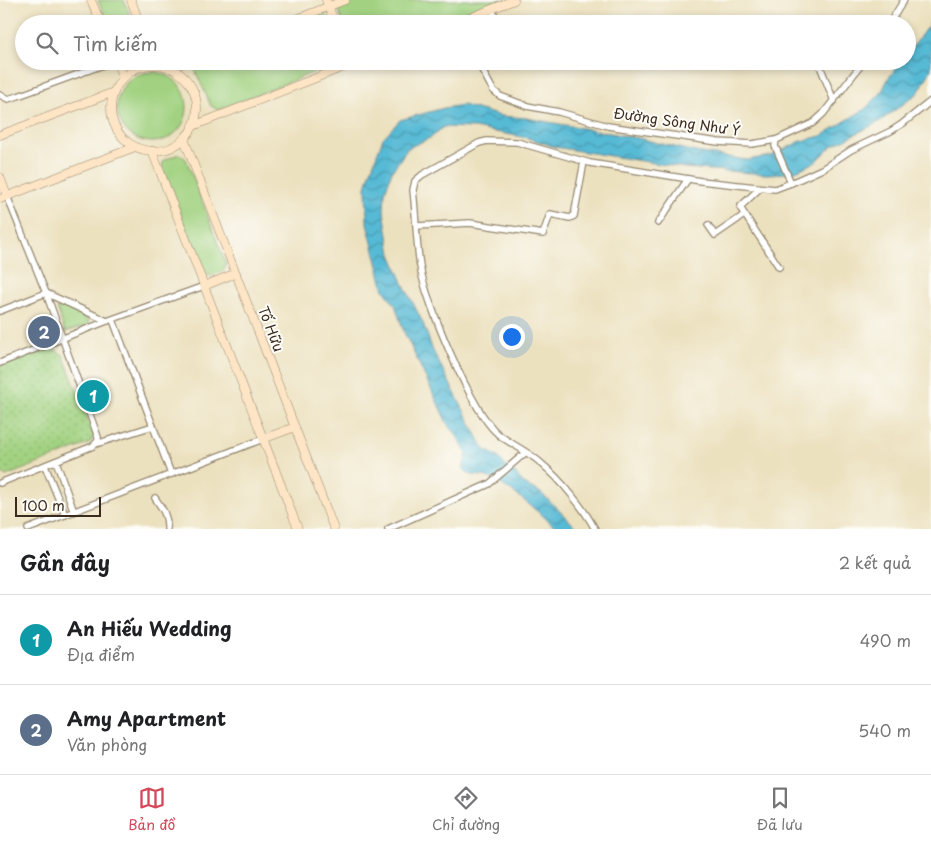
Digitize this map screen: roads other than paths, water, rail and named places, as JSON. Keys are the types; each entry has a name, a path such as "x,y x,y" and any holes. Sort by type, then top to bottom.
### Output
{"main road":[{"path":"92,0 98,15"},
{"path":"131,0 137,15"},
{"path":"302,15 327,3 345,0"},
{"path":"477,15 514,0"},
{"path":"327,3 332,15"},
{"path":"119,70 123,78"},
{"path":"134,70 123,78 114,92 111,108 114,124 122,137 135,147 152,151 166,149 184,138 193,126 197,110 194,93 184,78 173,70"},
{"path":"193,126 333,70"},
{"path":"0,135 114,92"},
{"name":"Tố Hữu","path":"184,138 334,529"},
{"path":"0,177 4,197 135,147"},
{"path":"152,151 298,529"},
{"path":"204,286 236,273"},
{"path":"263,439 295,427"}],"street":[{"path":"895,15 904,0"},
{"path":"491,9 495,15"},
{"path":"0,95 8,98 18,96 90,70"},
{"name":"Đường Sông Như Ý","path":"482,70 493,90 500,96 527,106 559,112 608,126 718,142 752,144 776,143 813,123 834,101 857,70"},
{"path":"822,70 834,101"},
{"path":"595,529 583,510 542,463 498,434 489,424 459,371 436,317 420,266 413,190 418,178 479,143 487,141 525,143 584,162 688,179 775,189 822,169 851,150 902,124 931,101"},
{"path":"776,143 790,181"},
{"path":"417,226 470,223 544,234 550,214 570,218 574,216 577,190 584,162"},
{"path":"658,223 688,179"},
{"path":"760,188 741,206 744,215 779,267"},
{"path":"4,197 46,293 98,437 96,444"},
{"path":"708,225 712,233 715,234 744,215"},
{"path":"0,363 204,286"},
{"path":"0,310 46,293 110,320 171,474"},
{"path":"0,483 96,444 153,426"},
{"path":"28,529 40,527 65,515 263,439"},
{"path":"388,529 488,484 514,464 525,452"},
{"path":"56,461 74,512"},
{"path":"45,466 65,515"},
{"path":"155,498 165,514 167,529"}],"water":[{"path":"931,12 931,70 918,93 879,122 832,146 816,162 791,173 766,174 685,168 555,147 528,138 474,128 443,127 432,137 408,148 392,171 385,192 384,211 391,254 423,323 433,351 484,449 497,456 524,484 541,493 578,529 557,529 516,494 493,479 470,474 463,468 467,454 456,434 447,423 404,332 395,305 384,290 367,223 366,187 370,173 383,138 400,120 463,105 501,116 526,118 638,138 695,152 747,160 771,156 801,141 821,136 865,109 881,93 895,70 916,70 916,42 930,23"}],"place":[{"name":"Amy Apartment","path":"44,332"},
{"name":"An Hiếu Wedding","path":"93,396"}]}
